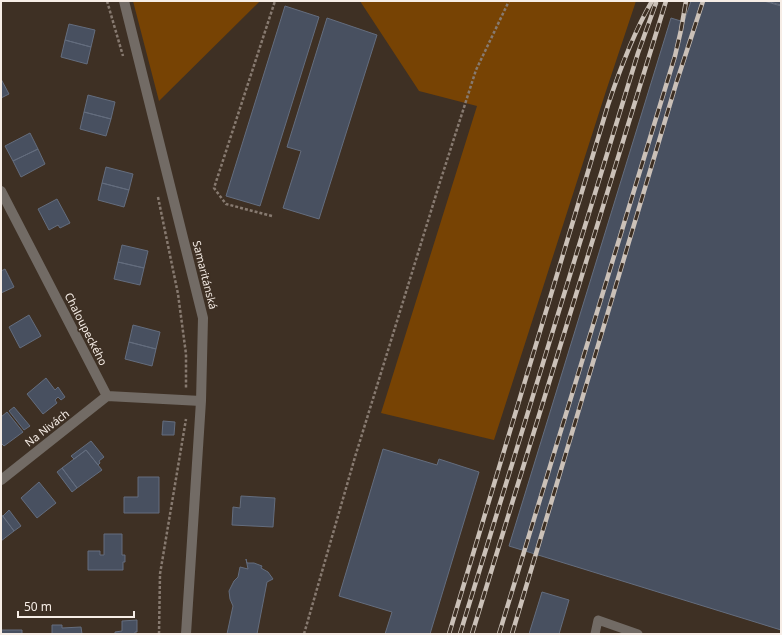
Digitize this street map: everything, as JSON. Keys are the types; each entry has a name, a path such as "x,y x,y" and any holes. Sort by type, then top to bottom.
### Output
{"street":[{"name":"Samaritánská","path":"124,1 203,318 201,401 186,634"},
{"name":"Chaloupeckého","path":"1,191 107,396"},
{"path":"107,396 201,401"},
{"name":"Na Nivách","path":"1,480 107,396"}],"lane":[{"path":"595,634 598,620 638,634"}],"path":[{"path":"108,1 125,62"},
{"path":"272,216 226,204 214,188 275,1"},
{"path":"304,634 355,457 440,182 474,78 509,1"},
{"path":"158,194 178,294 186,354 186,420 160,574 159,634"}],"shaded area":[{"path":"133,1 260,1 159,101"},
{"path":"360,1 636,1 494,440 381,413 477,106 419,91"}],"building":[{"path":"691,1 764,1 781,6 781,630 509,546 671,18 684,22"},
{"path":"766,1 781,1 781,5"},
{"path":"285,6 319,17 260,206 226,196"},
{"path":"327,18 377,35 319,219 283,208 301,151 287,147"},
{"path":"69,24 95,30 91,47 65,40"},
{"path":"65,40 91,47 87,64 61,57"},
{"path":"1,79 9,94 1,98"},
{"path":"88,95 115,102 111,119 84,112"},
{"path":"84,112 111,119 106,136 80,129"},
{"path":"30,133 38,149 13,161 5,146"},
{"path":"38,149 45,164 21,177 13,161"},
{"path":"106,167 133,174 129,190 102,183"},
{"path":"102,183 129,190 124,207 98,200"},
{"path":"57,199 70,223 60,228 58,225 49,230 38,209"},
{"path":"122,245 148,251 144,268 118,262"},
{"path":"118,262 144,268 140,285 114,279"},
{"path":"5,269 14,287 1,293 1,271"},
{"path":"29,315 41,336 20,348 9,327"},
{"path":"133,325 160,332 156,349 129,342"},
{"path":"129,342 156,349 152,366 125,359"},
{"path":"46,378 55,390 58,387 65,397 61,400 58,397 55,400 57,403 43,414 27,394"},
{"path":"14,407 30,426 24,430 9,411"},
{"path":"7,412 23,432 4,446 1,443 1,417"},
{"path":"163,421 175,422 174,435 162,435"},
{"path":"91,441 104,457 99,461 100,463 98,465 86,450 74,459 71,456"},
{"path":"383,449 437,465 439,459 479,472 430,634 385,634 392,612 339,596"},
{"path":"86,450 102,470 77,488 62,468"},
{"path":"62,468 77,488 72,492 57,472"},
{"path":"138,477 159,477 159,513 124,513 124,497 138,497"},
{"path":"39,482 56,503 37,518 21,498"},
{"path":"241,496 275,498 273,527 232,525 233,507 240,508"},
{"path":"9,510 21,526 14,531 3,516"},
{"path":"1,514 14,531 1,541"},
{"path":"104,534 122,534 122,555 125,555 123,570 88,570 88,551 100,551 100,555 104,555"},
{"path":"246,559 247,563 254,563 262,566 261,568 268,572 273,579 267,582 257,634 227,634 233,606 229,591 234,581 238,577 240,567 248,569"},
{"path":"542,592 569,600 559,634 529,634"},
{"path":"137,620 137,632 135,632 135,634 115,634 115,632 122,631 122,621"},
{"path":"52,625 62,625 62,628 81,627 82,634 52,634"},
{"path":"1,630 22,630 22,634 1,634"}],"railway":[{"path":"449,634 608,105 627,52 652,1"},
{"path":"472,634 666,1"},
{"path":"499,634 675,56 686,1"},
{"path":"512,634 676,84 703,1"},
{"path":"460,634 638,53 656,3"}]}
